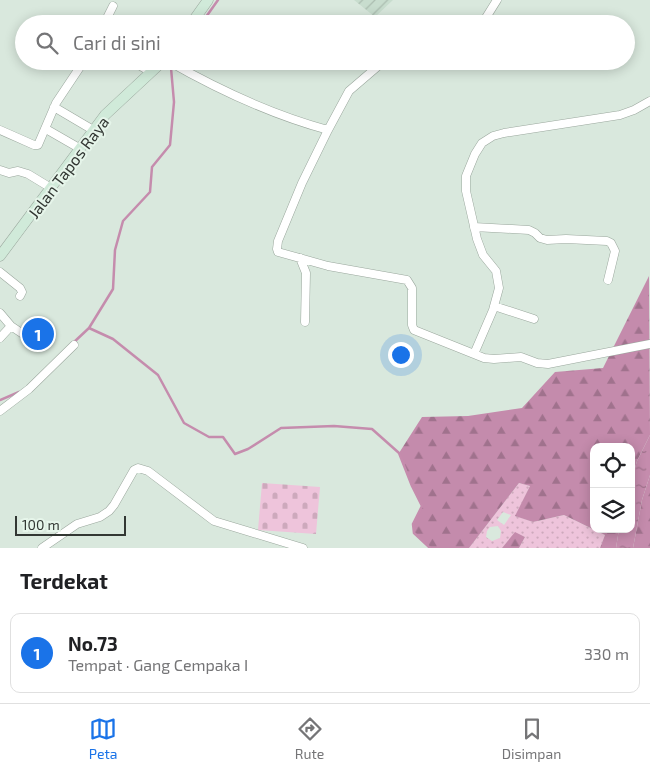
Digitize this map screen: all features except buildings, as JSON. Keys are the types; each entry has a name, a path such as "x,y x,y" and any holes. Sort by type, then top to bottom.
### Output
{"main road":[{"path":"197,15 208,0"},
{"name":"Jalan Tapos Raya","path":"2,250 51,188 93,130 105,116 154,70"}],"street":[{"path":"488,15 497,0"},
{"path":"109,15 114,6"},
{"path":"0,130 38,145 54,107 78,70"},
{"path":"184,70 231,93 328,130"},
{"path":"373,70 345,96 302,183 276,246 278,252 328,266 407,280 412,288 412,325 414,330 474,354 494,359 521,357 532,362 548,364 650,344"},
{"path":"474,354 494,306 499,288 497,274 483,255 474,228 466,191 466,176 482,143 487,139 504,133 620,115 650,101"},
{"path":"54,107 93,130"},
{"path":"46,129 79,148"},
{"path":"0,170 18,171 28,174 51,188"},
{"path":"474,228 528,230 547,240 608,241 615,251 608,280"},
{"path":"300,258 306,273 305,322"},
{"path":"0,272 20,288 22,292 20,296"},
{"path":"494,306 534,319"},
{"path":"0,313 11,326 29,338"},
{"path":"0,338 11,326"},
{"path":"0,411 29,390 74,345"},
{"path":"42,548 77,524 100,517 109,511 134,470 138,468 148,472 214,520 302,548"}],"shaded area":[{"path":"354,0 393,0 377,15 373,15"}],"green space":[{"path":"649,276 650,435 635,468 635,443 590,443 590,528 564,515 533,522 515,516 530,486 519,483 469,548 430,548 414,533 413,524 422,506 399,453 422,417 468,416 522,408 555,372 603,368"},
{"path":"650,475 650,548 633,548 642,500"},
{"path":"262,483 320,487 316,534 258,530"},
{"path":"519,483 530,486 516,516 533,522 564,515 590,528 590,533 605,535 600,548 519,548 525,537 515,533 502,548 469,548","holes":["503,512 511,515 504,525 497,520","498,526 501,531 500,538 492,541 486,537 490,527"]},
{"path":"515,532 525,537 519,548 502,548"},
{"path":"601,533 618,533 616,548 600,548 605,535"}],"water":[{"path":"650,435 650,475 642,500 633,548 616,548 618,533 635,533 635,468"}],"waterway":[{"path":"207,15 218,0"},
{"path":"73,343 89,328 113,289 115,250 123,221 150,192 152,167 170,145 174,102 171,70"},
{"path":"89,328 113,339 158,375 184,423 209,437 223,437 235,454 248,449 281,428 334,426 372,429 399,453 422,506 413,524 414,533 430,548"},
{"path":"0,400 19,392"}],"place":[{"name":"No.73","path":"38,334"}]}
